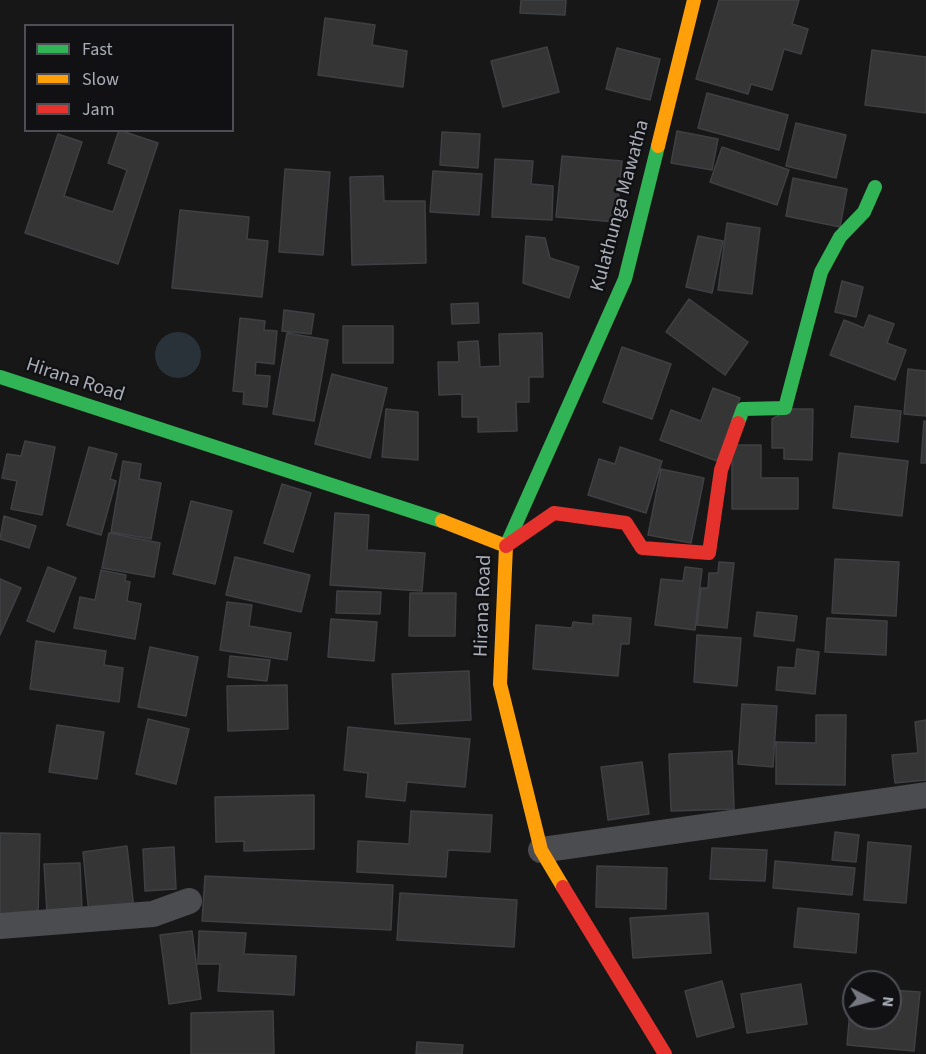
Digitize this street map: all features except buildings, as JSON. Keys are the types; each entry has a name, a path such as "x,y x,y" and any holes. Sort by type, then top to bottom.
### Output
{"street":[{"name":"Kulathunga Mawatha","path":"506,546 625,279 694,0"},
{"path":"506,546 554,513 626,523 642,548 709,553 721,470 743,409 784,408 821,272 840,237 864,213 875,187"},
{"name":"Hirana Road","path":"0,377 461,527 506,546 500,684 541,850 664,1054"},
{"path":"541,850 926,795"},
{"path":"0,926 153,914 189,901"}],"shaded area":[{"path":"178,332 187,333 195,338 200,346 200,364 195,372 187,377 178,378 169,377 161,372 156,364 155,355 156,346 161,338 169,333"}],"traffic: fast":[{"path":"506,546 625,279 658,146"},
{"path":"738,423 743,409 785,408 821,272 840,237 864,212 875,187"},
{"path":"0,377 442,521"}],"traffic: slow":[{"path":"658,146 694,0"},
{"path":"442,521 506,546 500,684 541,850 563,887"}],"traffic: jam":[{"path":"506,546 554,513 626,523 642,548 709,553 721,470 738,423"},
{"path":"563,887 665,1054"}]}
